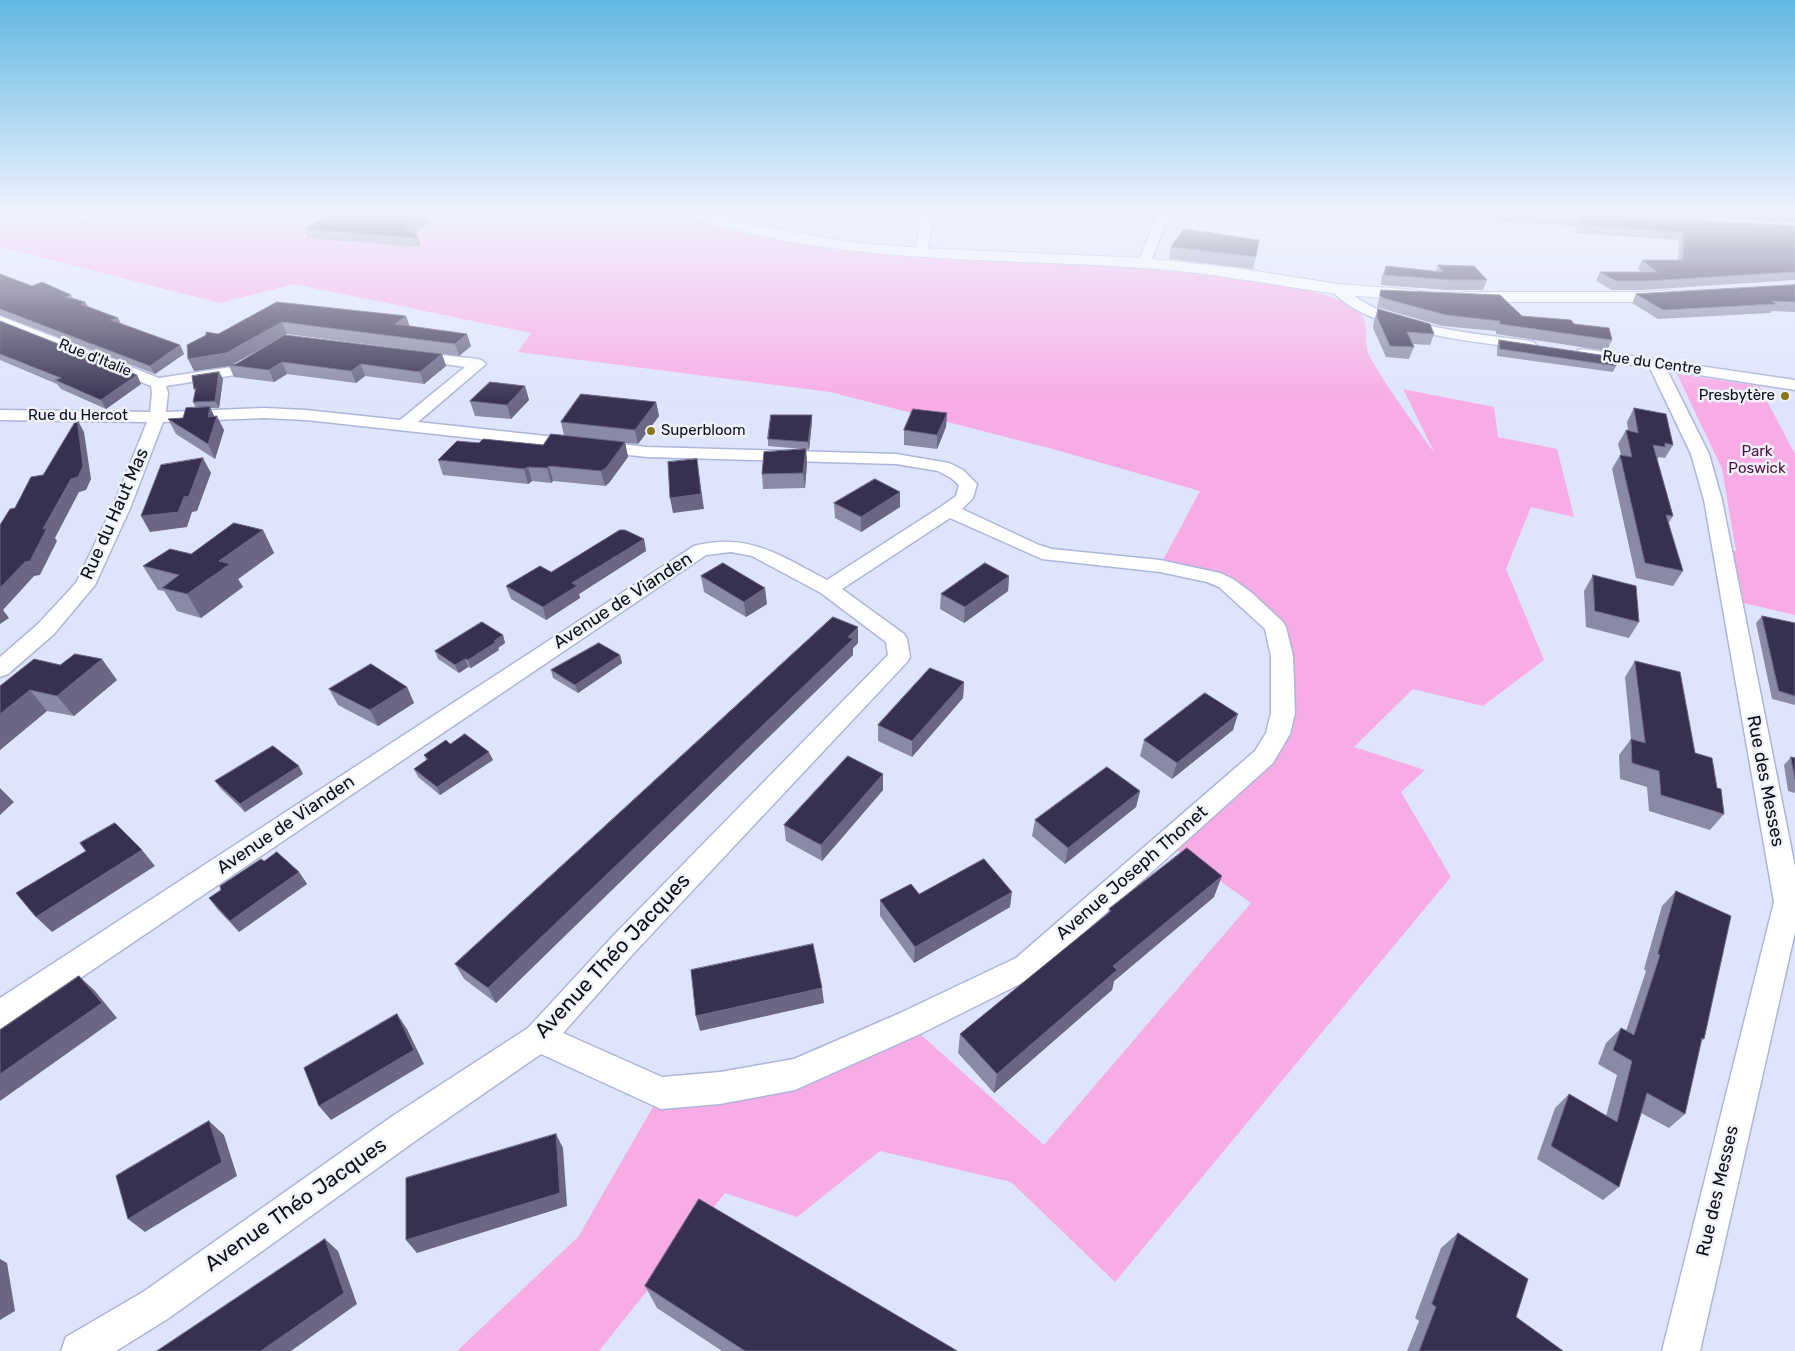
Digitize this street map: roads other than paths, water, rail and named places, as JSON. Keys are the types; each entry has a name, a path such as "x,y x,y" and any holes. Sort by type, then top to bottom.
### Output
{"street":[{"path":"1256,276 1338,289 1429,296"},
{"path":"1338,289 1348,300 1392,319 1447,333 1542,347"},
{"path":"1364,307 1362,299 1370,292"},
{"path":"1448,297 1642,297 1690,294"},
{"name":"Rue d'Italie","path":"0,320 158,383"},
{"path":"270,351 236,371 158,383 160,393 157,417 264,412 647,452 896,459 943,467 957,474 968,484 964,498 950,510 828,589"},
{"name":"Rue du Centre","path":"1570,351 1795,385"},
{"path":"401,355 478,364 403,426"},
{"name":"Rue des Messes","path":"1656,364 1700,454 1713,500 1788,902 1743,1086 1682,1351"},
{"name":"Rue du Hercot","path":"0,415 157,417"},
{"name":"Rue du Haut Mas","path":"0,669 46,629 85,585 122,506 157,417"},
{"name":"Avenue Joseph Thonet","path":"539,1038 661,1093 720,1088 795,1074 909,1024 1026,967 1264,757 1278,734 1282,713 1282,656 1275,627 1226,583 1213,577 1160,566 1049,555 1032,549 950,510"},
{"name":"Avenue de Vianden","path":"0,1015 701,550 731,546 758,552 828,589"},
{"name":"Avenue Théo Jacques","path":"80,1351 156,1305 406,1127 539,1038 623,945 898,657 896,639 828,589"}],"place":[{"name":"Presbytère","path":"1785,396"},
{"name":"Superbloom","path":"651,431"}],"park label":[{"name":"Park Poswick","path":"1757,460"}]}
